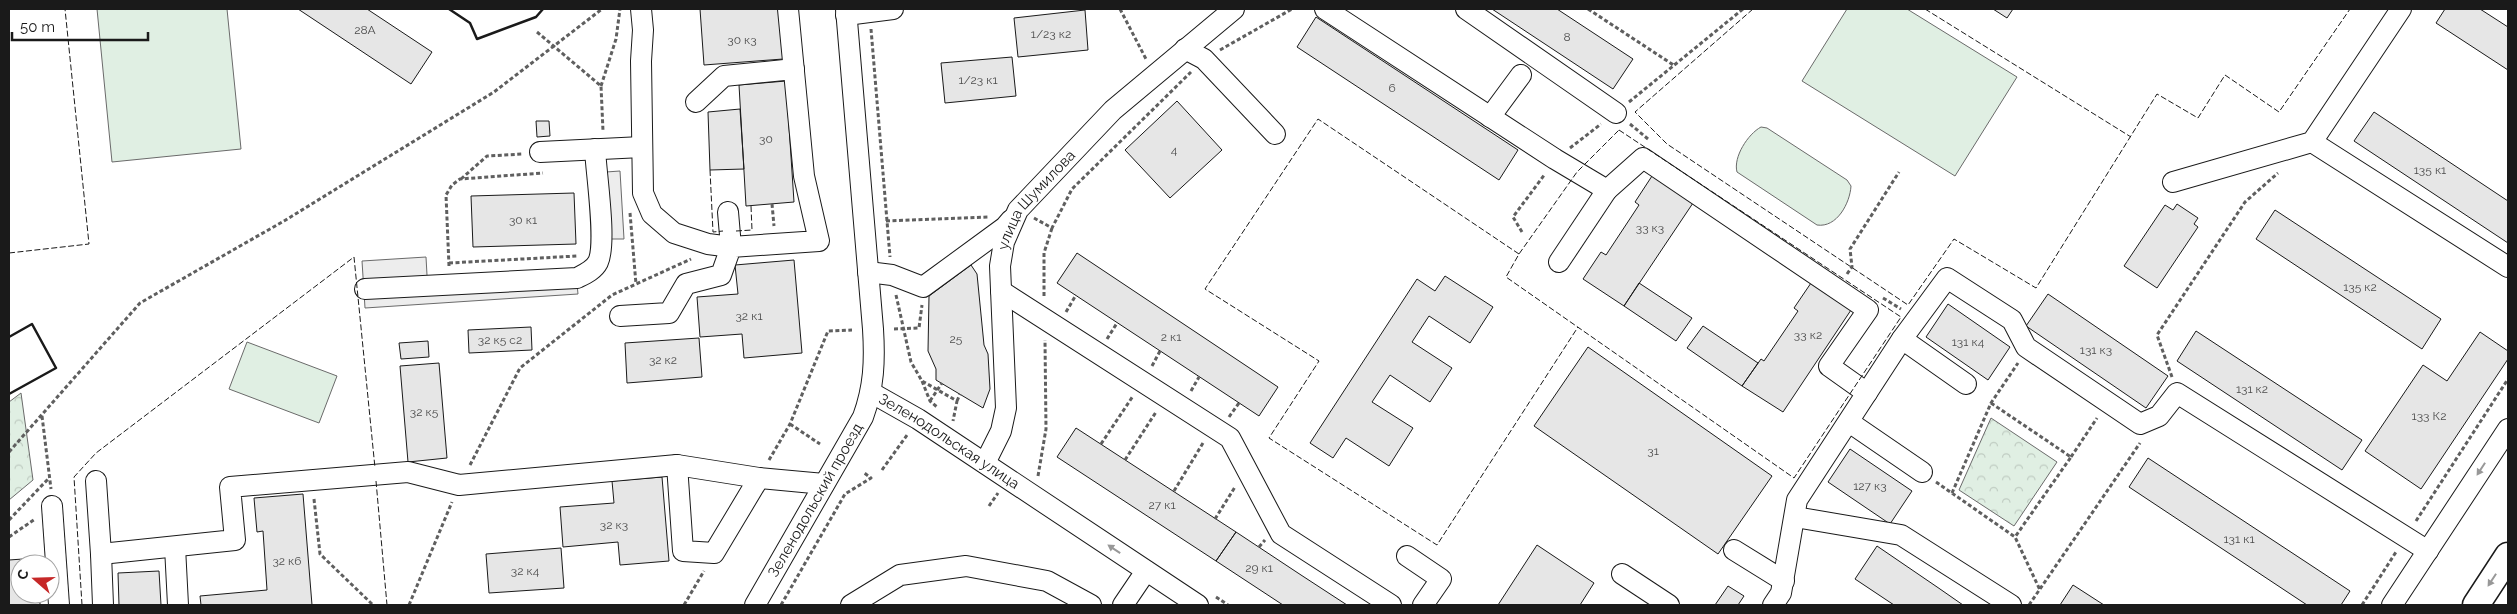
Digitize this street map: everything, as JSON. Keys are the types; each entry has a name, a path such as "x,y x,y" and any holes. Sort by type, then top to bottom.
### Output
{"main road":[{"path":"2476,605 2508,556"}],"street":[{"path":"641,9 644,30 641,61 643,194 652,214 674,233 703,242 731,247 819,240 804,176 788,9"},
{"path":"846,12 893,9"},
{"name":"улица Шумилова","path":"985,463 1001,431 1006,408 1000,266 1004,242 1018,210 1113,110 1234,9"},
{"path":"1325,9 1555,159 1607,190"},
{"path":"1466,9 1616,113"},
{"path":"2173,182 2312,142 2401,9"},
{"name":"Зеленодольская улица","path":"846,12 875,362 872,393 918,419 1198,605"},
{"path":"1184,49 1204,59 1275,134"},
{"path":"696,102 724,76 794,69"},
{"path":"1490,117 1521,75"},
{"path":"2312,142 2508,267"},
{"path":"540,152 642,147"},
{"path":"365,289 577,278 589,272 598,262 602,245 600,149"},
{"path":"1559,262 1607,190 1643,158 1868,310 1829,366 1867,393"},
{"path":"868,272 892,275 923,287 1005,227 1018,210"},
{"path":"620,316 669,313 686,284 721,275 731,247 728,212"},
{"path":"1773,605 1781,593 1784,581 1798,500 1902,339 1947,278 2012,320 2028,348 2140,424 2159,416 2177,393 2428,551"},
{"path":"1000,291 1230,438 1281,534 1391,605"},
{"path":"1902,339 1966,384"},
{"name":"Зеленодольский проезд","path":"755,605 863,417 872,393"},
{"path":"1848,422 1922,472"},
{"path":"2392,605 2508,429"},
{"path":"677,464 683,550 714,552 759,478"},
{"path":"101,554 235,540 230,487 408,472 459,485 677,464 759,478 824,484"},
{"path":"96,481 103,605"},
{"path":"52,506 59,605"},
{"path":"1795,517 1901,535 2011,605"},
{"path":"175,547 178,605"},
{"path":"1734,550 1784,581"},
{"path":"1407,556 1441,579 1423,605"},
{"path":"851,605 900,575 966,566 1047,581 1091,605"},
{"path":"1123,605 1146,571"},
{"path":"1622,574 1669,605"}],"path":[{"path":"9,452 140,303 284,221 494,92 602,9"},
{"path":"600,149 600,86 616,39 620,9"},
{"path":"1120,9 1148,62 1155,56"},
{"path":"1038,476 1046,429 1044,253 1052,228 1072,189 1204,59 1292,9"},
{"path":"1588,9 1676,66"},
{"path":"1522,232 1513,217 1555,159 1676,66 1743,9"},
{"path":"870,11 886,221 892,275 903,328 911,362 922,381 929,402 961,426"},
{"path":"537,32 600,86"},
{"path":"450,284 446,195 452,185 487,156 540,152"},
{"path":"2177,393 2156,335 2245,202 2282,169"},
{"path":"1847,274 1852,267 1850,249 1899,172"},
{"path":"460,179 544,173"},
{"path":"630,205 636,284"},
{"path":"1018,210 1052,228"},
{"path":"886,221 996,216 1005,227"},
{"path":"409,605 459,485 520,368 612,295 696,257 703,242"},
{"path":"449,263 586,255"},
{"path":"894,329 919,328 923,287"},
{"path":"759,478 790,424 828,331 852,330"},
{"path":"1952,493 1991,403 2028,348"},
{"path":"2362,605 2508,379"},
{"path":"922,381 958,401"},
{"path":"1101,444 1143,382"},
{"path":"929,402 942,383"},
{"path":"952,420 960,394"},
{"path":"1125,460 1165,397"},
{"path":"2015,537 2108,402"},
{"path":"1991,403 2070,456"},
{"path":"9,537 52,506 42,416"},
{"path":"2029,605 2159,416"},
{"path":"790,424 820,444"},
{"path":"1174,491 1213,427"},
{"path":"882,470 907,435"},
{"path":"1215,519 1246,468"},
{"path":"781,605 845,494 871,478 863,472"},
{"path":"1922,472 2015,537 2040,590"},
{"path":"9,520 49,478"},
{"path":"312,480 320,554 373,605"},
{"path":"684,605 714,552"}],"green space":[{"path":"97,9 227,9 241,149 112,162"},
{"path":"1847,9 1907,9 2017,77 1955,176 1802,81"},
{"path":"1761,127 1767,128 1847,180 1851,186 1848,200 1841,213 1831,223 1817,225 1737,172 1736,166 1739,153 1751,135"},
{"path":"247,342 337,376 319,423 229,389"},
{"path":"21,393 33,480 9,500 9,402"},
{"path":"1991,418 2057,462 2014,526 1959,490"}],"shaded area":[{"path":"620,171 624,239 611,239 606,172"},
{"path":"426,257 428,293 577,284 578,294 365,308 362,261"}],"building":[{"path":"298,9 367,9 432,52 411,84"},
{"path":"700,9 779,9 783,59 704,65"},
{"path":"1492,9 1557,9 1633,59 1613,89"},
{"path":"1993,9 2013,9 2007,18"},
{"path":"2445,9 2480,9 2508,27 2508,70 2436,23"},
{"path":"1085,10 1088,50 1018,57 1014,18"},
{"path":"1316,17 1518,150 1499,180 1297,47"},
{"path":"1012,57 1016,96 945,103 941,63"},
{"path":"786,81 794,202 746,206 739,85"},
{"path":"1177,101 1222,150 1170,198 1125,150"},
{"path":"740,109 744,169 710,170 708,112"},
{"path":"2374,112 2508,201 2508,243 2354,141"},
{"path":"536,121 549,121 550,136 537,137"},
{"path":"1652,176 1693,203 1624,306 1583,279 1601,252 1606,255 1639,205 1635,202"},
{"path":"574,193 576,244 473,247 471,196"},
{"path":"2177,204 2198,218 2194,224 2198,227 2157,288 2124,266 2165,205 2173,210"},
{"path":"2275,210 2441,319 2422,349 2256,239"},
{"path":"1077,253 1278,387 1259,416 1057,283"},
{"path":"794,260 802,353 744,358 742,334 700,337 697,297 738,294 735,265"},
{"path":"971,265 977,274 984,345 988,354 990,389 983,408 936,380 936,369 928,351 929,296"},
{"path":"1445,276 1493,307 1470,343 1429,316 1412,342 1452,368 1430,402 1390,375 1372,402 1413,428 1389,466 1346,438 1333,458 1310,443 1417,279 1435,291"},
{"path":"1639,283 1692,318 1676,341 1624,306"},
{"path":"1811,283 1851,310 1783,412 1742,386 1761,359 1764,361 1798,311 1794,308"},
{"path":"2048,294 2168,376 2146,408 2026,326"},
{"path":"1948,304 2010,347 1988,380 1926,337"},
{"path":"1703,326 1758,363 1742,386 1687,348"},
{"path":"531,327 532,350 469,353 468,330"},
{"path":"2196,331 2362,440 2342,470 2177,361"},
{"path":"2480,332 2508,351 2508,359 2421,489 2365,451 2423,365 2447,381"},
{"path":"699,338 702,377 627,383 625,343"},
{"path":"428,341 429,357 401,359 399,343"},
{"path":"1588,347 1772,476 1718,554 1534,426"},
{"path":"439,363 447,458 408,462 400,366"},
{"path":"1076,428 1236,532 1216,561 1057,457"},
{"path":"1850,449 1912,491 1890,524 1828,482"},
{"path":"2148,458 2350,591 2341,605 2307,605 2129,487"},
{"path":"662,477 669,561 620,565 618,542 563,547 560,507 614,503 612,481"},
{"path":"303,494 312,605 201,605 200,596 267,590 263,531 257,532 254,498"},
{"path":"1236,532 1347,605 1283,605 1216,561"},
{"path":"1537,545 1594,583 1580,605 1498,605"},
{"path":"1877,546 1963,605 1894,605 1855,579"},
{"path":"561,548 564,588 489,593 486,554"},
{"path":"9,560 10,604 40,605 9,605"},
{"path":"159,571 161,605 119,605 118,573"},
{"path":"2073,585 2104,605 2060,605"},
{"path":"1728,586 1744,596 1738,605 1715,605"}],"fence":[{"path":"9,253 89,244 65,9"},
{"path":"1753,9 1635,112 1667,144 1908,305 1954,239 2036,288 2157,94 2198,118 2225,75 2279,112 2350,9"},
{"path":"1925,9 2131,137"},
{"path":"1519,254 1318,119 1205,289 1319,361 1269,438 1437,545 1578,327"},
{"path":"1619,130 1901,317 1794,478 1506,277 1519,254 1577,172 1619,130"},
{"path":"710,170 713,232 723,231"},
{"path":"736,231 752,230 751,206"},
{"path":"82,605 74,477 96,453 354,257 375,468"},
{"path":"376,481 387,605"}],"wall":[{"path":"449,9 470,23 477,39 536,17 543,9"},
{"path":"9,337 32,324 56,368 9,394"}]}
